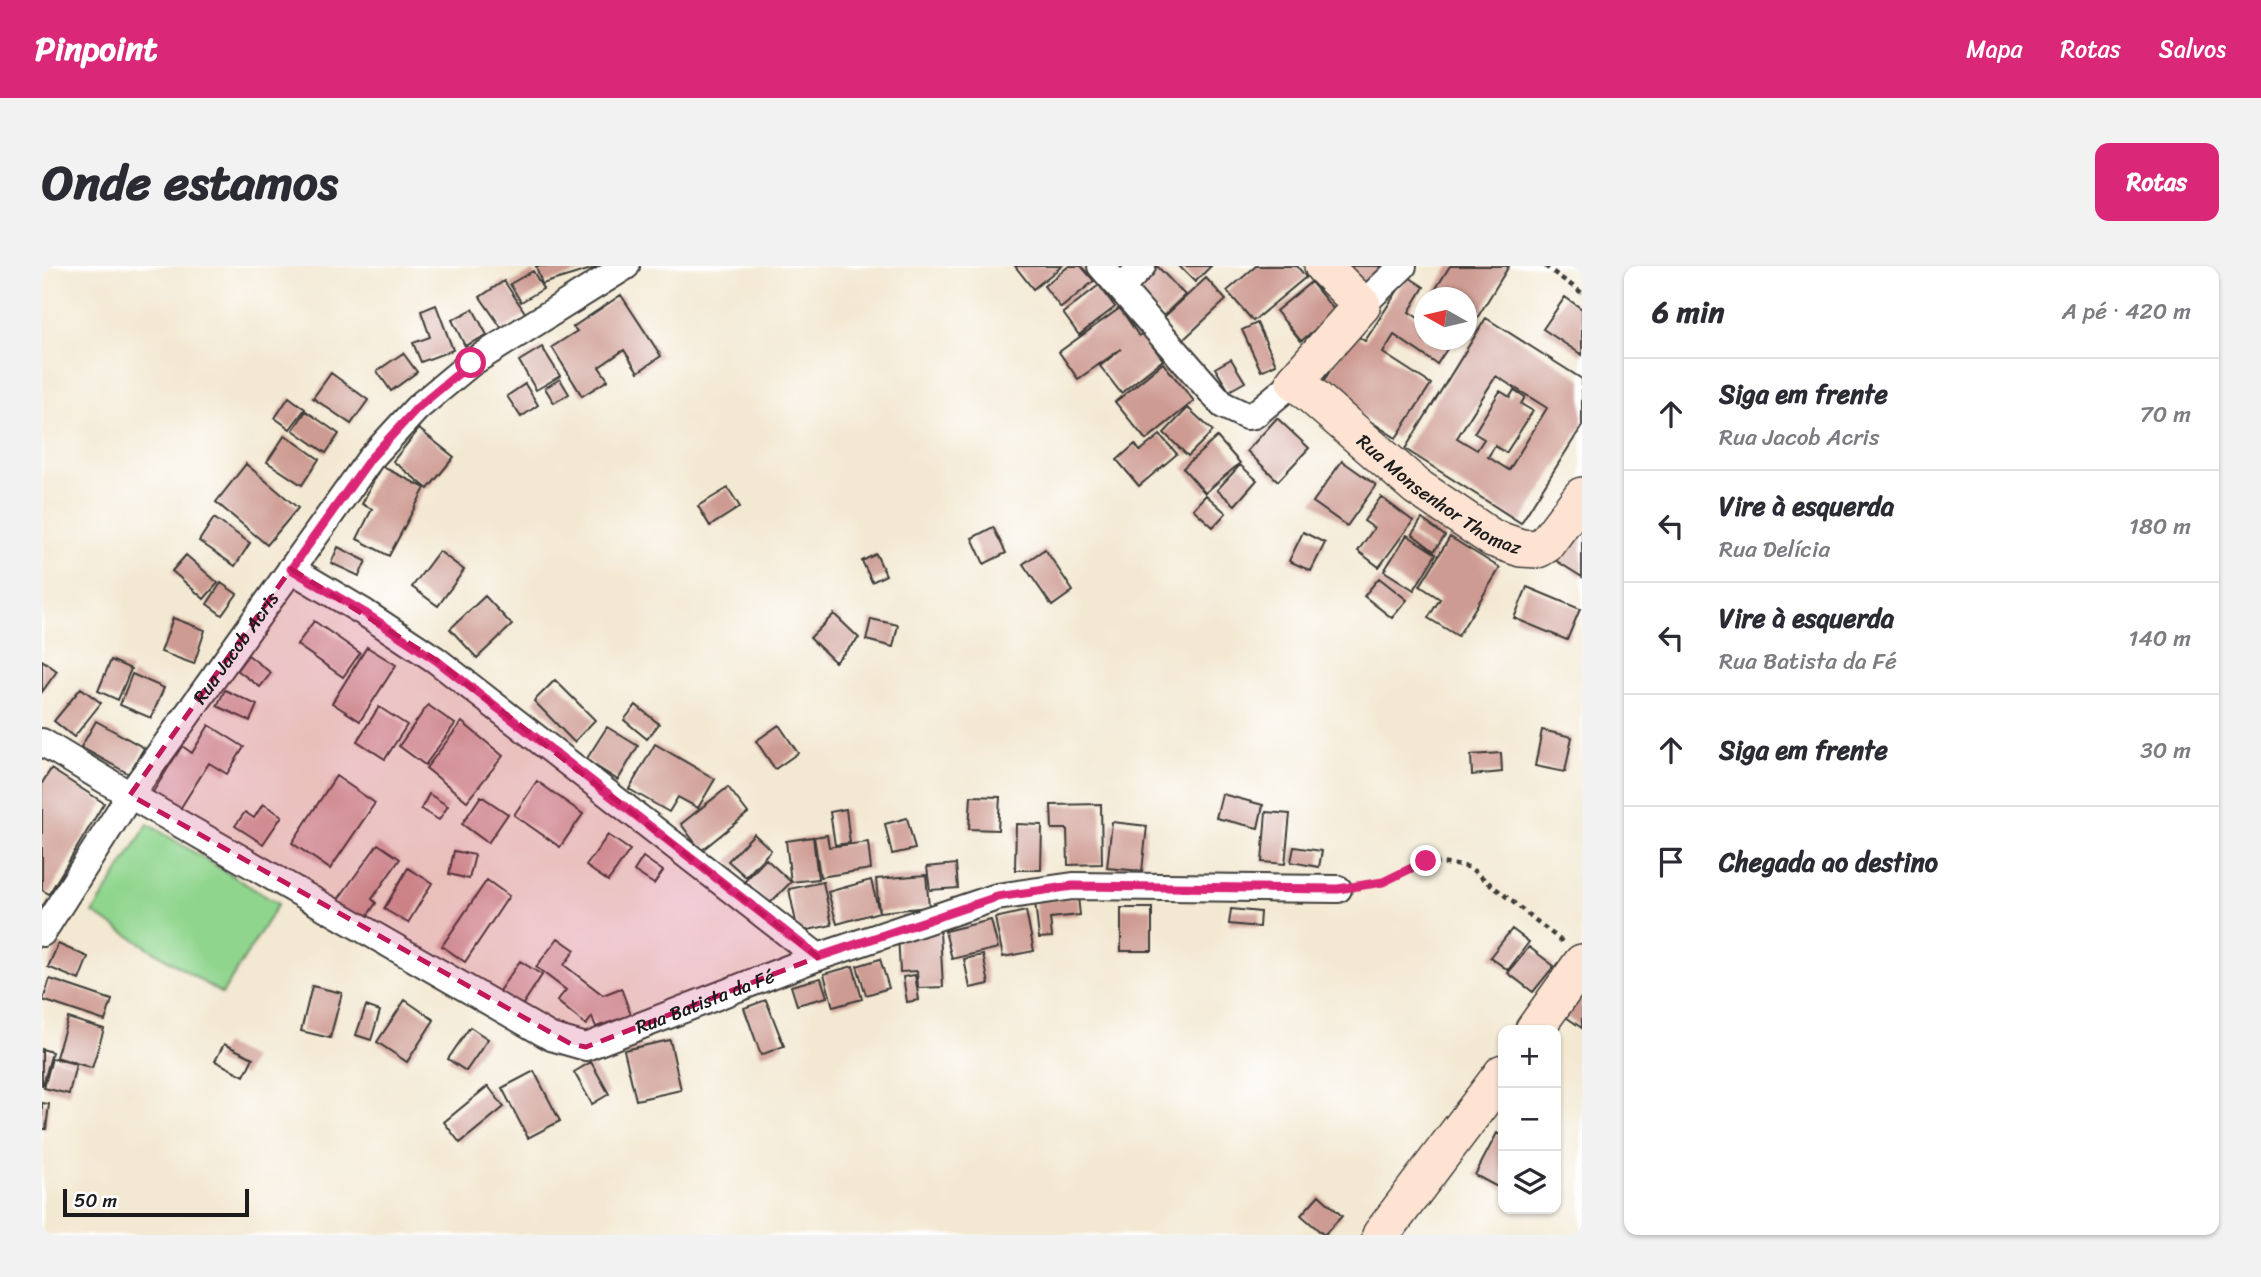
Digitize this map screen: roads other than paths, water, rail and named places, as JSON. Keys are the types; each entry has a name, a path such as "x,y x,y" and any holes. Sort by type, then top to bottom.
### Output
{"street":[{"name":"Rua Jacob Acris","path":"42,933 130,795 370,459 417,408 471,363 626,266"},
{"path":"1101,266 1223,405 1246,416 1254,415 1295,381 1362,305 1404,266"},
{"path":"1121,288 1142,266"},
{"path":"1323,266 1362,305"},
{"name":"Rua Monsenhor Thomaz","path":"1295,381 1417,487 1492,538 1521,548 1538,549 1545,545 1582,496"},
{"path":"291,569 436,660 818,957"},
{"name":"Rua Batista da Fé","path":"42,742 551,1037 586,1047 818,957 997,897 1073,886 1338,889"},
{"path":"1537,1025 1577,956"},
{"path":"1381,1235 1498,1080"}]}
